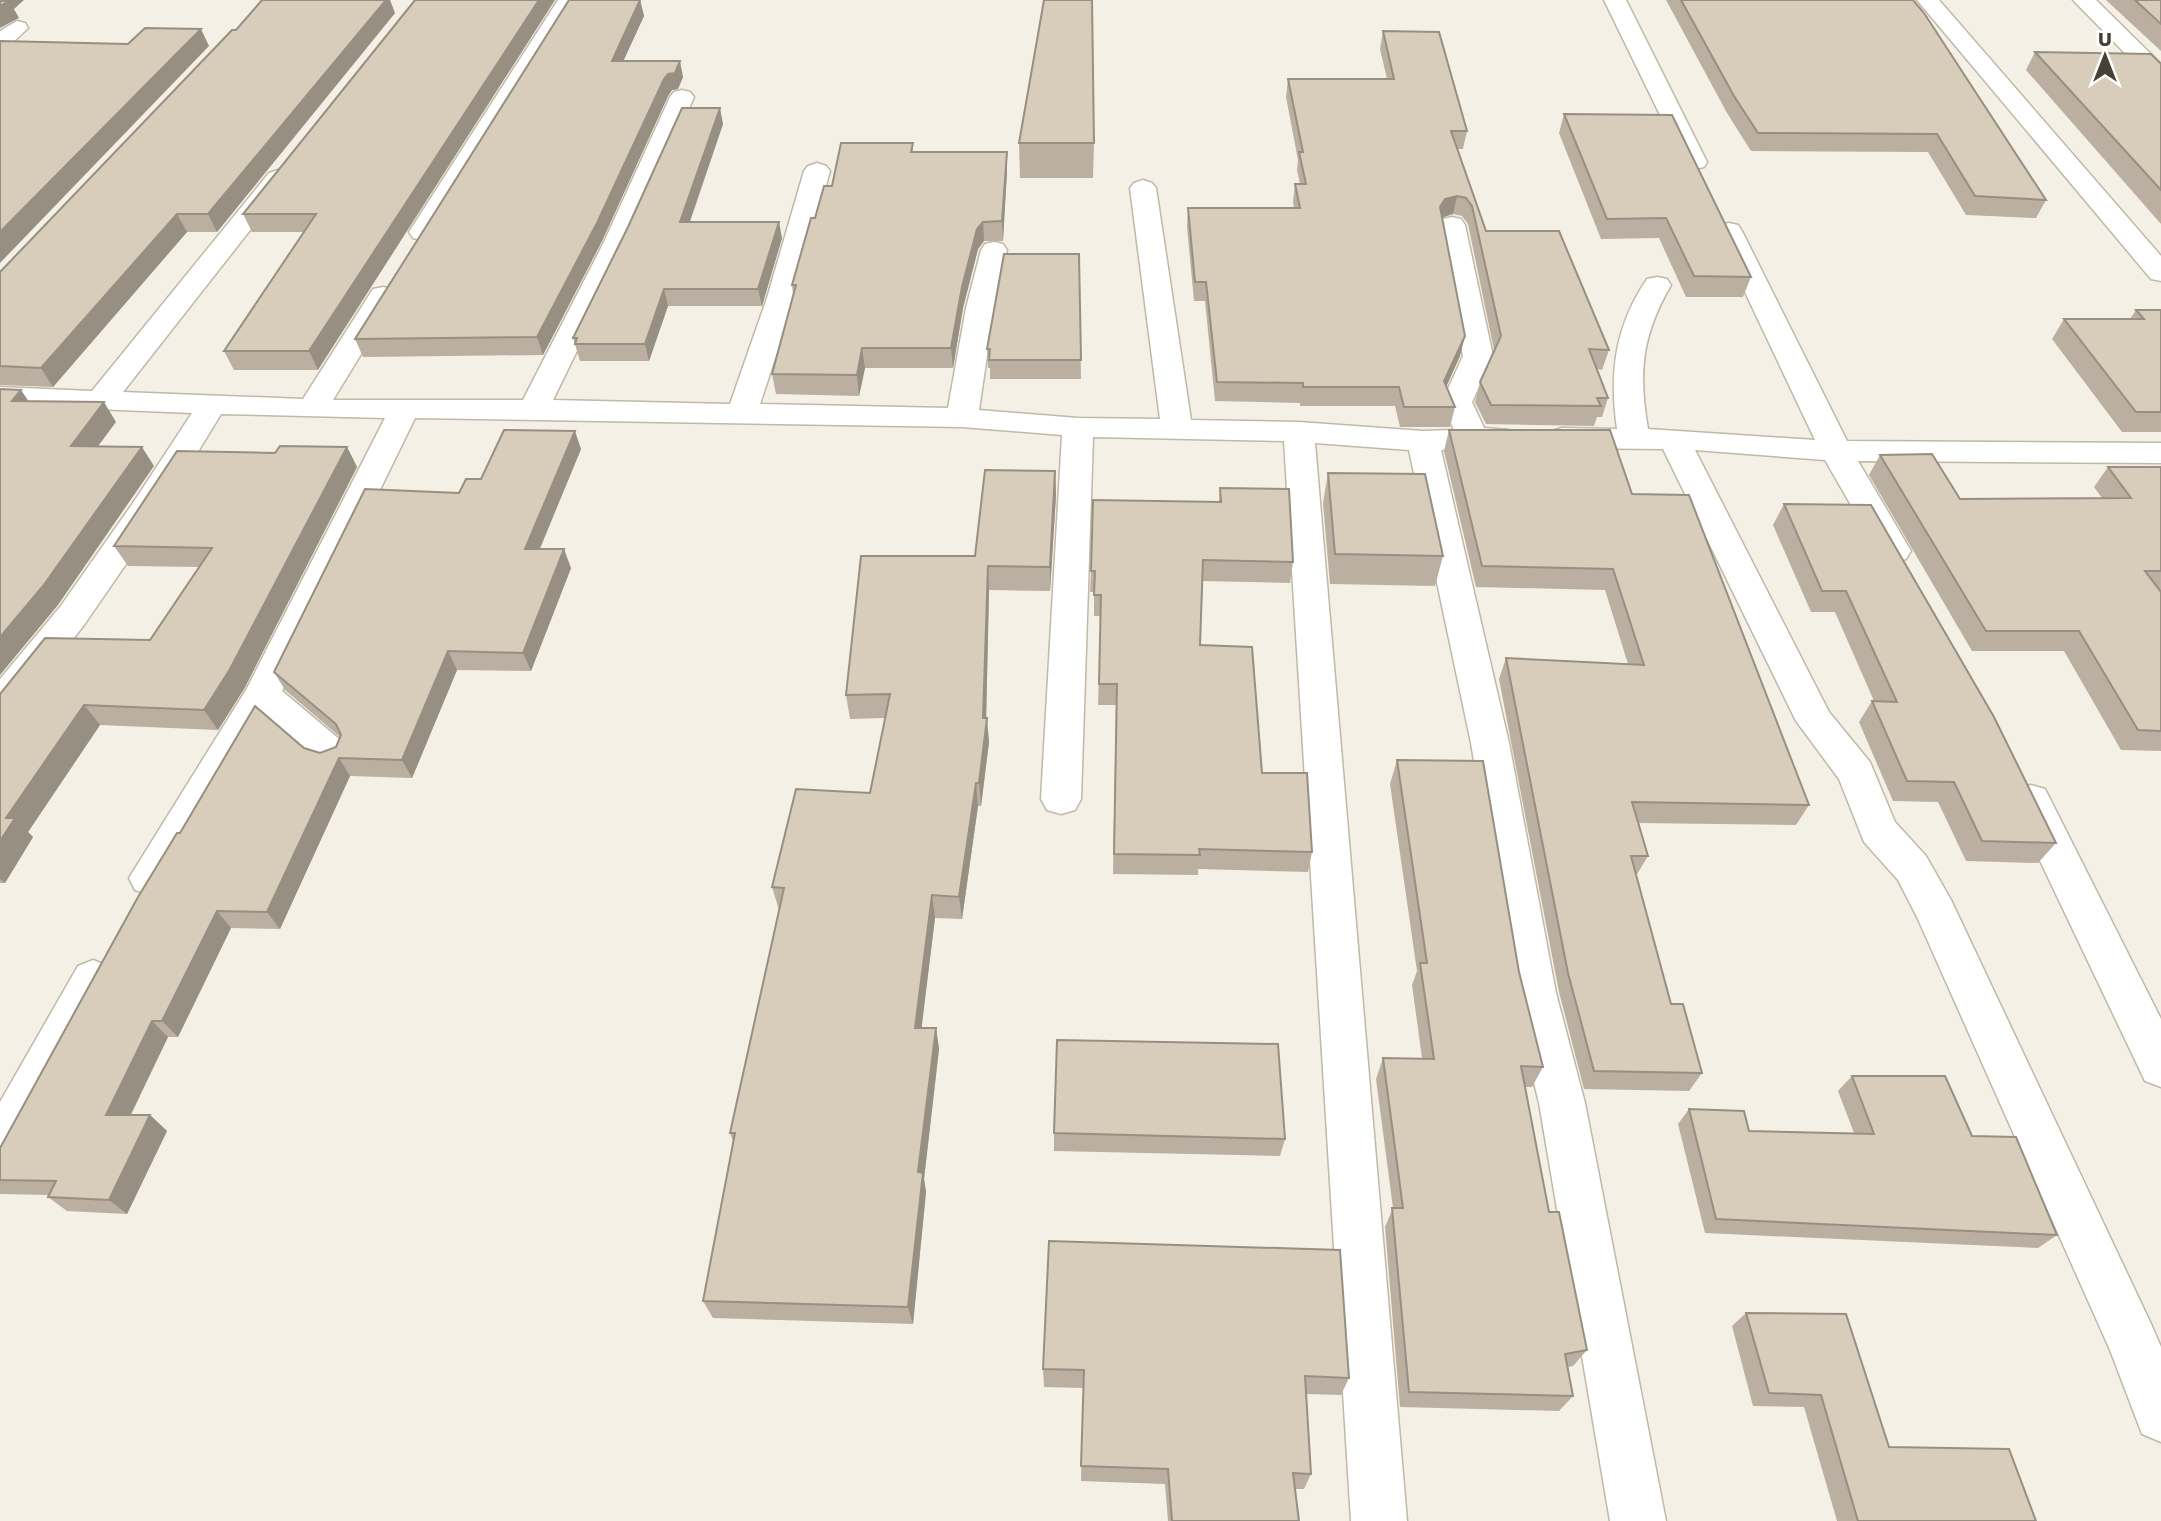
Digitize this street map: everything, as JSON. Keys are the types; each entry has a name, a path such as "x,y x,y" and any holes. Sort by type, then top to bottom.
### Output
{"street":[{"path":"312,409 569,0"},
{"path":"1615,0 1707,188"},
{"path":"1928,0 2161,274"},
{"path":"2084,0 2161,77"},
{"path":"533,409 617,242 682,96"},
{"path":"100,401 290,163"},
{"path":"742,413 781,298 817,171"},
{"path":"1143,188 1177,428"},
{"path":"1720,213 1836,451 1911,582"},
{"path":"1452,225 1478,356 1475,373 1463,387 1457,402 1473,437"},
{"path":"962,418 980,308 994,250"},
{"path":"1657,285 1641,311 1631,336 1628,401 1654,439 1815,721 1856,773 1878,831 1912,868 1936,912 2133,1342 2161,1416"},
{"path":"0,396 312,409 533,409 962,418 1078,427 1299,432 1423,441 1473,437 1654,439 1836,451 2161,453"},
{"path":"0,705 72,616 145,511 212,405"},
{"path":"0,1147 120,930 262,695 404,410"},
{"path":"1061,799 1078,427"},
{"path":"1299,432 1379,1521"},
{"path":"1423,441 1490,743 1534,993 1562,1103 1638,1521"},
{"path":"262,695 331,754"},
{"path":"2018,772 2161,1066"}],"building":[{"path":"262,0 386,0 208,214 177,214 41,368 0,366 0,272"},
{"path":"415,0 539,0 309,351 224,351 316,214 243,214"},
{"path":"569,0 640,0 612,61 680,61 675,73 668,74 664,79 597,223 537,337 355,339"},
{"path":"1044,0 1092,0 1094,143 1019,143"},
{"path":"1681,0 1913,0 2046,200 1975,196 1937,134 1758,133 1734,96"},
{"path":"2135,0 2161,0 2161,24"},
{"path":"145,28 201,29 0,232 0,41 128,44"},
{"path":"1383,31 1439,32 1467,131 1451,131 1486,231 1559,231 1609,350 1589,349 1608,398 1597,398 1601,406 1491,405 1480,382 1501,336 1472,206 1466,198 1457,196 1445,199 1440,207 1465,336 1444,381 1455,407 1404,407 1399,387 1303,387 1303,383 1217,382 1206,282 1195,282 1188,208 1300,208 1295,184 1306,184 1299,152 1303,152 1288,79 1394,79"},
{"path":"2035,52 2151,54 2161,64 2161,190"},
{"path":"682,108 720,108 680,222 779,222 758,289 664,289 645,344 575,344 577,338 573,338 628,227"},
{"path":"1564,114 1672,115 1751,277 1694,276 1666,218 1607,219"},
{"path":"841,143 913,143 911,152 1007,152 1002,221 983,222 977,229 962,287 951,348 862,348 857,375 772,374 796,285 792,285 811,218 815,218 824,186 832,186"},
{"path":"1004,254 1079,254 1081,360 989,360 990,349 987,349"},
{"path":"2136,310 2161,310 2161,412 2136,412 2064,319 2144,319"},
{"path":"0,389 21,390 12,401 104,402 71,446 142,447 43,586 0,637"},
{"path":"504,430 575,431 525,549 564,549 523,653 448,651 402,760 339,758 267,912 217,911 162,1021 152,1021 106,1115 150,1115 109,1200 48,1197 56,1181 0,1180 0,1148 138,897 177,833 180,833 255,706 304,748 320,753 336,747 341,735 336,724 274,672 365,489 459,493 466,479 481,479"},
{"path":"1449,430 1610,430 1632,494 1689,495 1809,805 1632,802 1648,856 1631,856 1671,1004 1683,1004 1702,1073 1594,1071 1568,973 1506,658 1644,665 1613,569 1482,566"},
{"path":"280,446 347,447 230,669 204,710 84,705 6,818 15,818 0,841 0,694 45,638 150,640 212,548 114,546 177,451 275,453"},
{"path":"1932,454 1960,499 2131,498 2108,467 2161,467 2161,571 2145,571 2161,592 2161,731 2138,730 2079,631 1986,631 1880,455"},
{"path":"985,470 1055,471 1050,567 988,566 983,718 987,718 979,783 976,783 959,897 932,895 915,1028 936,1028 918,1172 923,1173 908,1307 703,1301 735,1133 730,1133 784,888 772,887 796,789 870,793 890,694 846,695 861,556 975,556"},
{"path":"1328,473 1425,474 1443,556 1335,554"},
{"path":"1220,488 1289,489 1293,562 1203,560 1200,645 1252,647 1262,773 1307,773 1312,852 1199,849 1200,855 1114,854 1117,684 1099,684 1101,595 1094,595 1095,571 1091,571 1093,500 1221,502"},
{"path":"1784,504 1871,505 1994,717 2056,843 1982,841 1954,782 1907,781 1872,701 1897,702 1846,591 1822,591"},
{"path":"1397,760 1483,761 1519,972 1543,1067 1521,1066 1549,1212 1559,1212 1587,1350 1565,1354 1573,1396 1409,1392 1392,1208 1403,1208 1383,1058 1434,1059 1420,963 1427,963"},
{"path":"1057,1040 1278,1044 1285,1139 1054,1133"},
{"path":"1852,1076 1945,1076 1972,1136 2016,1137 2057,1235 1716,1219 1689,1109 1744,1111 1749,1131 1874,1134"},
{"path":"1049,1241 1340,1250 1349,1378 1305,1376 1311,1474 1293,1473 1299,1521 1172,1521 1168,1469 1081,1466 1084,1370 1043,1369"},
{"path":"1746,1313 1846,1314 1889,1447 2009,1449 2036,1521 1858,1521 1821,1395 1769,1393"}]}
